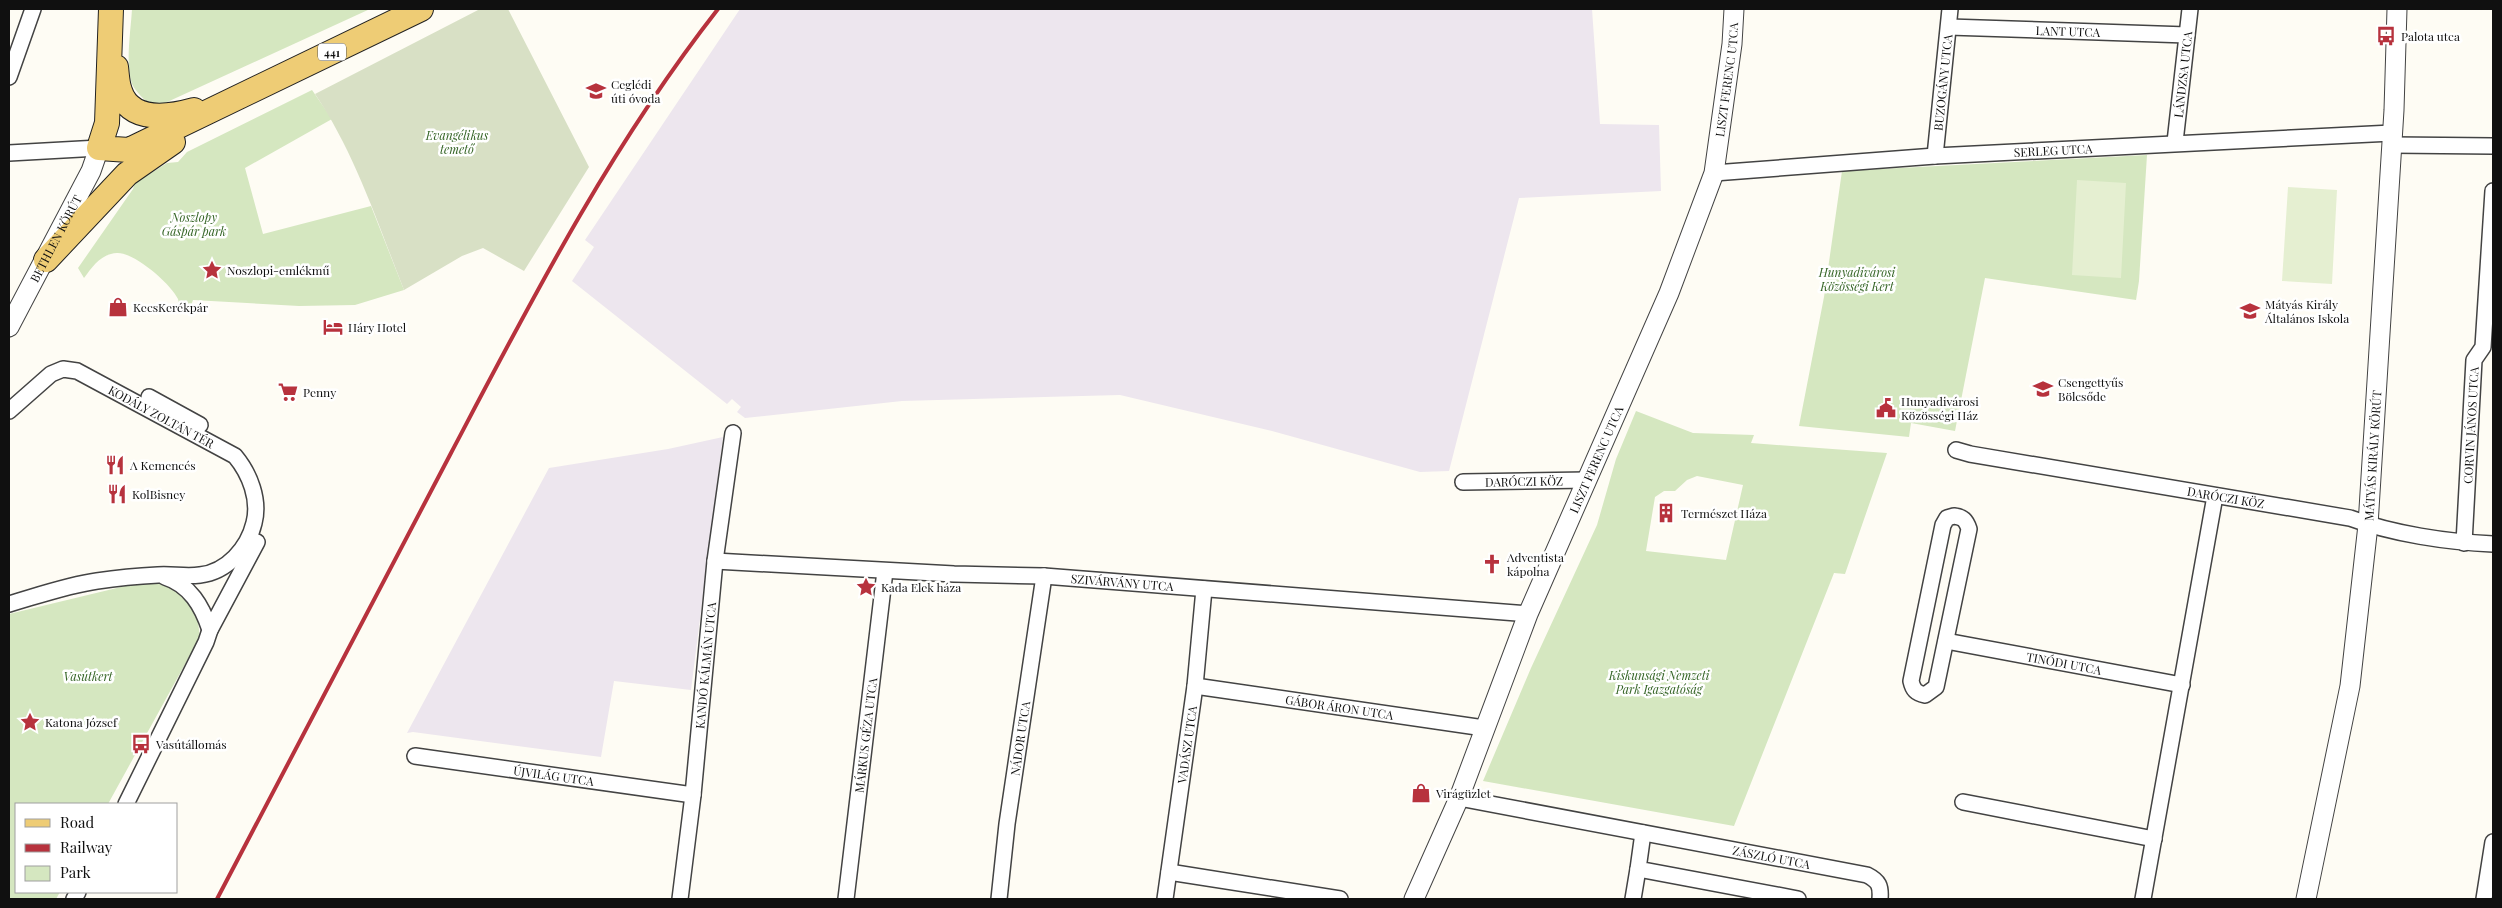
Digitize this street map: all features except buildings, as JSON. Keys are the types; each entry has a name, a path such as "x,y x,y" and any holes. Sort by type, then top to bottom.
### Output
{"main road":[{"name":"441","path":"99,148 129,150 421,9"},
{"path":"111,19 120,92 130,105 144,115 156,116 186,112 244,96"},
{"path":"99,148 107,124 111,19"},
{"path":"46,260 127,174 244,96"}],"street":[{"path":"9,77 33,9"},
{"name":"LISZT FERENC UTCA","path":"1414,899 1459,798 1528,614 1669,293 1714,173 1732,44 1734,9"},
{"name":"BUZOGÁNY UTCA","path":"1935,156 1950,9"},
{"name":"LÁNDZSA UTCA","path":"2175,142 2190,9"},
{"name":"MÁTYÁS KIRÁLY KÖRÚT","path":"2306,899 2350,686 2368,525 2392,139 2397,9"},
{"name":"LANT UTCA","path":"1949,27 2187,35"},
{"name":"SERLEG UTCA","path":"1714,173 1935,156 2175,142 2392,139 2493,151"},
{"path":"9,154 99,148"},
{"name":"BETHLEN KÖRÚT","path":"9,327 46,260 91,171 99,148"},
{"name":"CORVIN JÁNOS UTCA","path":"2464,543 2474,360 2482,347 2493,191"},
{"name":"KODÁLY ZOLTÁN TÉR","path":"10,409 50,374 62,369 77,371 226,450 236,456 244,467 252,486 256,508 255,521 249,542"},
{"name":"KODÁLY ZOLTÁN TÉR","path":"126,803 236,578 262,533 264,504 258,476 242,452 231,441 149,397"},
{"name":"KANDÓ KÁLMÁN UTCA","path":"680,899 693,795 716,561 734,433"},
{"name":"DARÓCZI KÖZ","path":"1956,450 1970,454 2350,518 2368,525 2464,543 2493,544"},
{"name":"DARÓCZI KÖZ","path":"1463,482 1587,480"},
{"path":"2144,899 2215,496"},
{"name":"KODÁLY ZOLTÁN TÉR","path":"158,575 201,575 213,571 238,553 249,542 260,522 264,504"},
{"path":"1954,516 1961,517 1966,521 1969,529 1946,641 1936,687 1925,695 1917,693 1912,688 1911,681 1943,525 1947,518 1954,516"},
{"name":"KODÁLY ZOLTÁN TÉR","path":"236,578 238,553"},
{"name":"SZIVÁRVÁNY UTCA","path":"716,561 885,571 1044,576 1528,614"},
{"name":"MÁRKUS GÉZA UTCA","path":"846,899 885,571"},
{"path":"9,604 95,581 158,575 177,581 189,591 200,607 210,630"},
{"name":"NÁDOR UTCA","path":"999,899 1007,824 1044,576"},
{"name":"VADÁSZ UTCA","path":"1165,899 1194,686 1204,589"},
{"name":"TINÓDI UTCA","path":"1946,641 2182,685"},
{"name":"GÁBOR ÁRON UTCA","path":"1194,686 1484,728"},
{"name":"ÚJVILÁG UTCA","path":"415,756 693,795"},
{"name":"ZÁSZLÓ UTCA","path":"1459,798 1867,875 1876,880 1881,888 1880,899"},
{"path":"1963,802 2154,838"},
{"path":"1634,894 1643,833"},
{"path":"2484,899 2493,842"},
{"path":"1638,869 1798,899"},
{"path":"1169,872 1340,899"}],"shaded area":[{"path":"740,9 1592,9 1600,124 1659,125 1661,191 1519,198 1449,471 1420,472 1272,431 1120,395 902,401 745,418 737,412 741,407 732,399 727,404 572,281 594,247 585,240"},
{"path":"723,437 691,690 614,681 601,757 413,732 407,733 549,468 668,449"}],"green space":[{"path":"132,9 370,9 165,103 150,105 136,90 130,76 129,57"},
{"name":"Evangélikus temető","path":"480,9 508,9 589,167 524,271 483,248 462,256 404,290 354,165 342,140 315,94"},
{"name":"Noszlopy Gáspár park","path":"312,90 332,119 245,168 263,234 371,206 404,290 355,305 299,306 193,300 188,314 179,311 178,299 168,285 142,263 124,254 111,254 102,258 84,278 78,268 133,189 135,183 167,163 178,162 187,152"},
{"name":"Hunyadivárosi Közösségi Kert","path":"2147,155 2139,281 2136,300 1985,278 1955,431 1911,423 1909,437 1799,426 1824,297 1842,171"},
{"path":"2077,180 2126,183 2121,278 2072,275"},
{"path":"2288,187 2337,190 2332,284 2282,281"},
{"name":"Kiskunsági Nemzeti Park Igazgatóság","path":"1636,411 1693,433 1754,435 1751,443 1887,453 1845,574 1834,573 1734,826 1483,781 1531,668 1597,525 1616,459","holes":["1697,476 1743,485 1726,560 1646,551 1655,497 1664,491 1675,491 1687,480"]},
{"name":"Vasútkert","path":"150,580 170,583 186,599 197,615 200,637 109,803 15,803 15,893 59,893 56,899 9,899 9,614"}],"railway":[{"path":"217,899 481,395 574,225 642,115 718,9"}],"place":[{"name":"Palota utca","path":"2386,36"},
{"name":"Ceglédi úti óvoda","path":"596,91"},
{"name":"Noszlopi-emlékmű","path":"212,270"},
{"name":"KecsKerékpár","path":"118,307"},
{"name":"Mátyás Király Általános Iskola","path":"2250,311"},
{"name":"Háry Hotel","path":"333,327"},
{"name":"Csengettyűs Bölcsőde","path":"2043,389"},
{"name":"Penny","path":"288,392"},
{"name":"Hunyadivárosi Közösségi Ház","path":"1886,408"},
{"name":"A Kemencés","path":"115,465"},
{"name":"KolBisney","path":"117,494"},
{"name":"Természet Háza","path":"1666,513"},
{"name":"Adventista kápolna","path":"1492,564"},
{"name":"Kada Elek háza","path":"866,587"},
{"name":"Katona József","path":"30,722"},
{"name":"Vasútállomás","path":"141,744"},
{"name":"Virágüzlet","path":"1421,793"}]}
